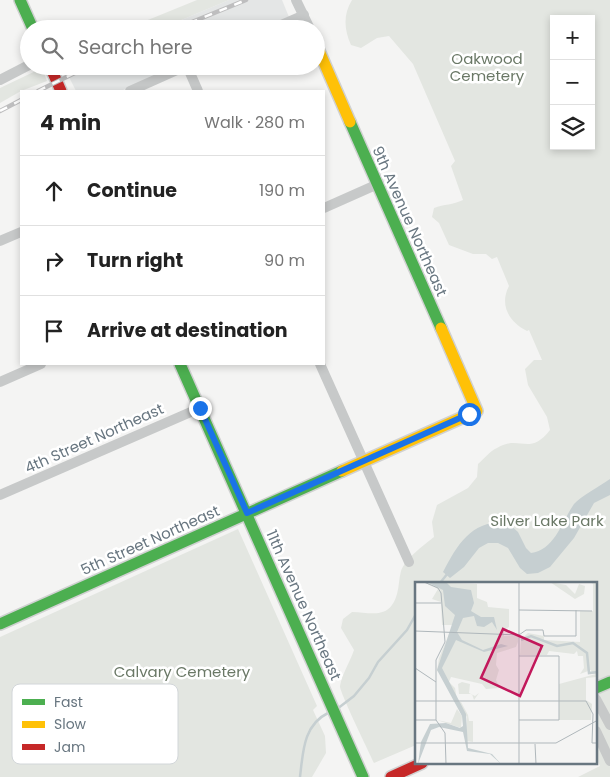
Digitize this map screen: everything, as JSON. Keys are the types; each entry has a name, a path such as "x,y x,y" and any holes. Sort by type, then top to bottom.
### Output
{"street":[{"path":"20,0 29,20"},
{"path":"296,0 306,20"},
{"path":"293,20 304,15"},
{"name":"9th Avenue Northeast","path":"325,64 477,411"},
{"path":"0,80 20,70"},
{"path":"54,75 61,90"},
{"path":"132,90 166,75"},
{"path":"190,75 198,90"},
{"path":"325,208 378,184"},
{"path":"0,241 20,232"},
{"path":"0,382 40,365"},
{"name":"11th Avenue Northeast","path":"180,365 364,777"},
{"path":"320,365 409,562"},
{"name":"4th Street Northeast","path":"0,495 200,408"},
{"name":"5th Street Northeast","path":"0,624 477,411"},
{"path":"598,687 610,682"},
{"path":"598,702 610,725"},
{"path":"598,735 610,761"},
{"path":"391,777 420,764"}],"shaded area":[{"path":"229,0 282,0 289,17 283,20 181,20"},
{"path":"68,75 157,75 123,90 76,90"},
{"path":"610,479 610,495 594,503 574,538 550,567 538,573 527,574 520,568 508,548 498,543 488,543 479,548 464,567 450,578 443,572 454,552 468,535 475,529 495,522 507,522 518,532 526,548 531,553 539,551 552,541 574,504"}],"green space":[{"path":"197,0 229,0 181,20 148,20"},
{"path":"352,0 610,0 610,777 578,777 600,766 598,762 598,582 415,582 415,745 374,763 341,690 341,681 354,650 341,628 343,619 352,612 380,613 390,608 397,594 403,566 415,552 434,537 432,522 437,505 468,488 477,477 478,464 489,453 505,444 530,444 536,442 543,438 550,430 547,417 528,385 525,369 534,360 542,360 529,330 527,331 515,323 507,312 505,300 509,286 497,257 492,259 486,254 473,254 449,245 439,223 432,217 434,208 463,200 451,166 455,161 413,64 389,36 377,38 361,48 351,45 347,33 347,11"},
{"path":"27,75 45,75 47,81 20,90 0,103 0,88"},
{"name":"Calvary Cemetery","path":"238,529 317,706 313,710 325,736 326,753 312,777 0,777 0,637"}],"waterway":[{"path":"441,582 448,573"},
{"path":"337,709 354,696 369,678 378,662 407,630 415,616"},
{"path":"300,777 304,749 309,732 320,718 328,713"}],"railway":[{"path":"197,20 246,0"},
{"path":"40,90 71,75"},
{"path":"0,111 20,101"}],"traffic: fast":[{"path":"20,0 29,20"},
{"path":"350,122 441,328"},
{"path":"180,365 363,777"},
{"path":"0,624 342,471"},
{"path":"598,687 610,682"}],"traffic: slow":[{"path":"325,65 350,122"},
{"path":"342,471 477,411 441,328"}],"traffic: jam":[{"path":"54,75 61,90"},
{"path":"391,777 420,764"}],"route":[{"path":"200,408 247,513 469,414"}],"park label":[{"name":"Oakwood Cemetery","path":"487,66"},
{"name":"Silver Lake Park","path":"547,520"}]}
